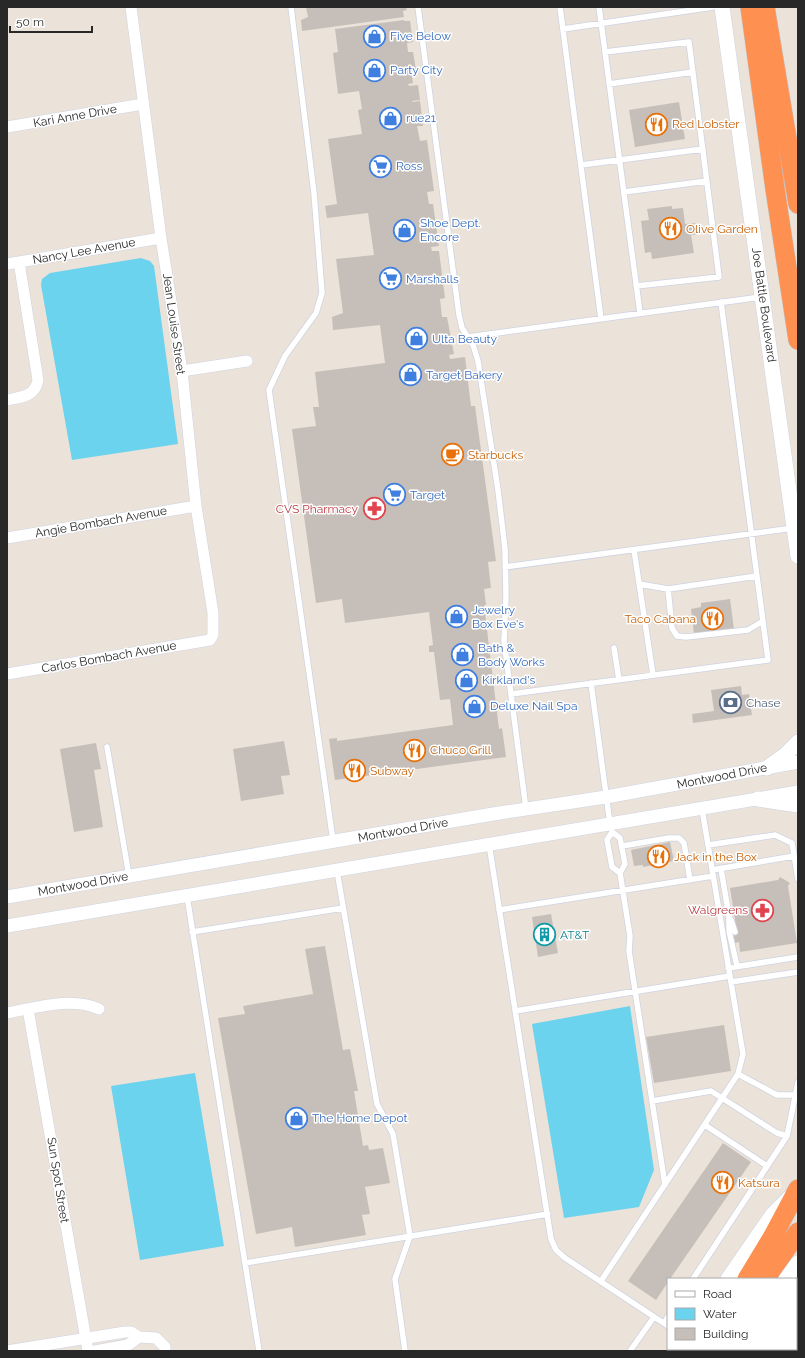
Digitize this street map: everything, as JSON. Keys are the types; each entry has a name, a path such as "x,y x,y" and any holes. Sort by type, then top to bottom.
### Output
{"highway":[{"path":"750,7 774,189 798,340"},
{"path":"765,7 798,204"},
{"path":"748,1278 773,1236 798,1189"},
{"path":"766,1278 798,1232"}],"main road":[{"name":"Joe Battle Boulevard","path":"722,7 798,556"},
{"path":"767,768 785,755 798,742"},
{"path":"758,799 798,805"},
{"path":"729,1278 798,1181"},
{"path":"773,1214 798,1189"},
{"path":"787,1278 798,1263"}],"street":[{"name":"Jean Louise Street","path":"131,7 161,238 182,371 196,506 213,613 213,636 210,640"},
{"name":"Kari Anne Drive","path":"7,127 144,104"},
{"name":"Nancy Lee Avenue","path":"7,264 161,238"},
{"path":"7,400 30,394 37,386 38,380 18,262"},
{"path":"182,371 247,361"},
{"name":"Angie Bombach Avenue","path":"7,538 196,506"},
{"name":"Carlos Bombach Avenue","path":"7,674 210,640"},
{"name":"Montwood Drive","path":"7,896 526,809 606,797 798,762"},
{"path":"7,926 488,844 611,828 702,809 798,792"},
{"path":"7,1013 70,1003 81,1003 98,1009"},
{"name":"Sun Spot Street","path":"28,1009 88,1351"},
{"path":"7,1351 131,1332 139,1337 156,1338 164,1347 165,1351"},
{"path":"94,1351 128,1345 139,1337"}],"lane":[{"path":"291,7 314,193 322,293 316,313 285,356 269,390 333,842"},
{"path":"418,7 459,316 462,328 473,345 478,362 498,490 505,567 504,641 526,809"},
{"path":"560,7 601,319"},
{"path":"599,7 640,313"},
{"path":"563,29 713,7"},
{"path":"605,52 689,42 693,72 719,277 636,286"},
{"path":"609,84 693,72"},
{"path":"581,165 703,149"},
{"path":"624,192 707,181"},
{"path":"468,337 763,296"},
{"path":"511,694 768,660 721,302"},
{"path":"505,567 794,528"},
{"path":"634,550 652,675"},
{"path":"639,584 668,590 758,576"},
{"path":"668,590 672,628 677,636 686,638 748,630 763,621"},
{"path":"614,648 619,680"},
{"path":"591,683 611,828 607,840 612,867 620,874"},
{"path":"106,747 129,876"},
{"path":"601,1281 723,1098 738,1074 743,1054 702,809"},
{"path":"611,828 620,838 625,864 620,874 630,936 629,952 665,1185"},
{"path":"708,845 775,835 792,843 798,879"},
{"path":"622,846 670,838 679,838 684,843 690,880"},
{"path":"488,844 552,1239 556,1250 565,1258 666,1324"},
{"path":"499,910 690,880 721,869 794,856"},
{"path":"721,869 729,916 729,931 737,966"},
{"path":"337,870 377,1104 393,1134 410,1236 395,1279 405,1351"},
{"path":"187,896 259,1351"},
{"path":"192,932 343,908"},
{"path":"729,916 735,932"},
{"path":"735,952 737,942"},
{"path":"728,968 798,957"},
{"path":"731,982 798,972"},
{"path":"515,1011 730,976"},
{"path":"738,1074 777,1095 794,1095"},
{"path":"694,1278 787,1136 794,1095 798,1082"},
{"path":"652,1101 711,1091 776,1133 787,1136"},
{"path":"705,1125 767,1166"},
{"path":"245,1263 548,1214"},
{"path":"630,1351 654,1317"}],"water":[{"path":"141,258 150,261 154,266 178,444 72,460 41,285 42,279 50,273"},
{"path":"630,1006 654,1170 639,1207 564,1218 532,1024"},
{"path":"195,1073 224,1246 140,1260 111,1086"}],"building":[{"path":"306,7 406,7 407,10 403,11 404,17 302,31 301,20 308,17"},
{"path":"404,20 410,21 413,42 407,43 408,52 413,52 417,76 412,77 413,83 408,84 409,86 418,85 420,100 412,101 420,101 423,126 417,126 420,141 427,140 434,191 427,192 429,204 433,204 439,246 431,247 432,251 439,251 445,298 440,299 442,317 447,317 454,354 449,355 450,359 465,357 471,406 475,406 496,561 488,562 491,588 484,589 486,605 484,605 499,729 502,728 506,757 335,780 329,739 337,738 337,741 453,725 450,699 440,700 434,652 429,652 429,646 433,645 429,612 345,623 342,599 316,603 292,429 316,426 313,407 319,407 315,372 385,363 380,325 333,330 332,317 343,313 336,259 374,255 368,213 327,218 325,206 337,204 328,139 362,134 358,110 362,109 359,91 338,94 333,53 338,52 335,29"},
{"name":"Red Lobster","path":"679,102 685,139 635,147 629,110"},
{"name":"Olive Garden","path":"672,206 672,209 683,208 685,224 696,223 698,234 691,235 694,253 652,259 651,252 645,253 641,221 649,220 647,209"},
{"name":"Taco Cabana","path":"730,599 734,629 694,634 691,609 701,607 701,603"},
{"name":"Chase","path":"741,686 742,695 749,694 752,715 693,723 692,714 714,711 711,690"},
{"path":"284,741 290,775 281,776 284,794 241,801 233,749"},
{"path":"96,743 101,769 94,770 103,827 74,832 60,749"},
{"path":"670,842 674,861 643,867 643,865 634,866 631,850"},
{"name":"Walgreens","path":"780,877 790,883 788,886 797,943 740,952 739,942 735,943 733,932 737,932 730,888 778,880"},
{"name":"AT&T","path":"551,914 558,953 538,957 532,917"},
{"name":"The Home Depot","path":"325,946 343,1050 350,1049 358,1091 354,1091 363,1146 368,1145 369,1150 383,1148 390,1183 365,1187 370,1214 362,1215 366,1235 295,1247 292,1227 256,1234 218,1018 245,1014 243,1006 313,994 305,949"},
{"path":"724,1025 731,1071 654,1083 646,1037"},
{"path":"723,1143 751,1162 671,1278 667,1278 667,1284 656,1300 628,1281"}],"place":[{"name":"Five Below","path":"374,36"},
{"name":"Party City","path":"375,70"},
{"name":"rue21","path":"391,118"},
{"name":"Red Lobster","path":"657,124"},
{"name":"Ross","path":"381,166"},
{"name":"Olive Garden","path":"670,229"},
{"name":"Shoe Dept. Encore","path":"404,230"},
{"name":"Marshalls","path":"391,279"},
{"name":"Ulta Beauty","path":"417,339"},
{"name":"Target Bakery","path":"411,375"},
{"name":"Starbucks","path":"452,455"},
{"name":"Target","path":"394,495"},
{"name":"CVS Pharmacy","path":"374,509"},
{"name":"Jewelry Box Eve's","path":"457,617"},
{"name":"Taco Cabana","path":"712,619"},
{"name":"Bath & Body Works","path":"462,655"},
{"name":"Kirkland's","path":"466,680"},
{"name":"Chase","path":"731,703"},
{"name":"Deluxe Nail Spa","path":"474,706"},
{"name":"Chuco Grill","path":"414,750"},
{"name":"Subway","path":"354,771"},
{"name":"Jack in the Box","path":"658,857"},
{"name":"Walgreens","path":"763,910"},
{"name":"AT&T","path":"545,935"},
{"name":"The Home Depot","path":"297,1118"},
{"name":"Katsura","path":"723,1183"}]}
